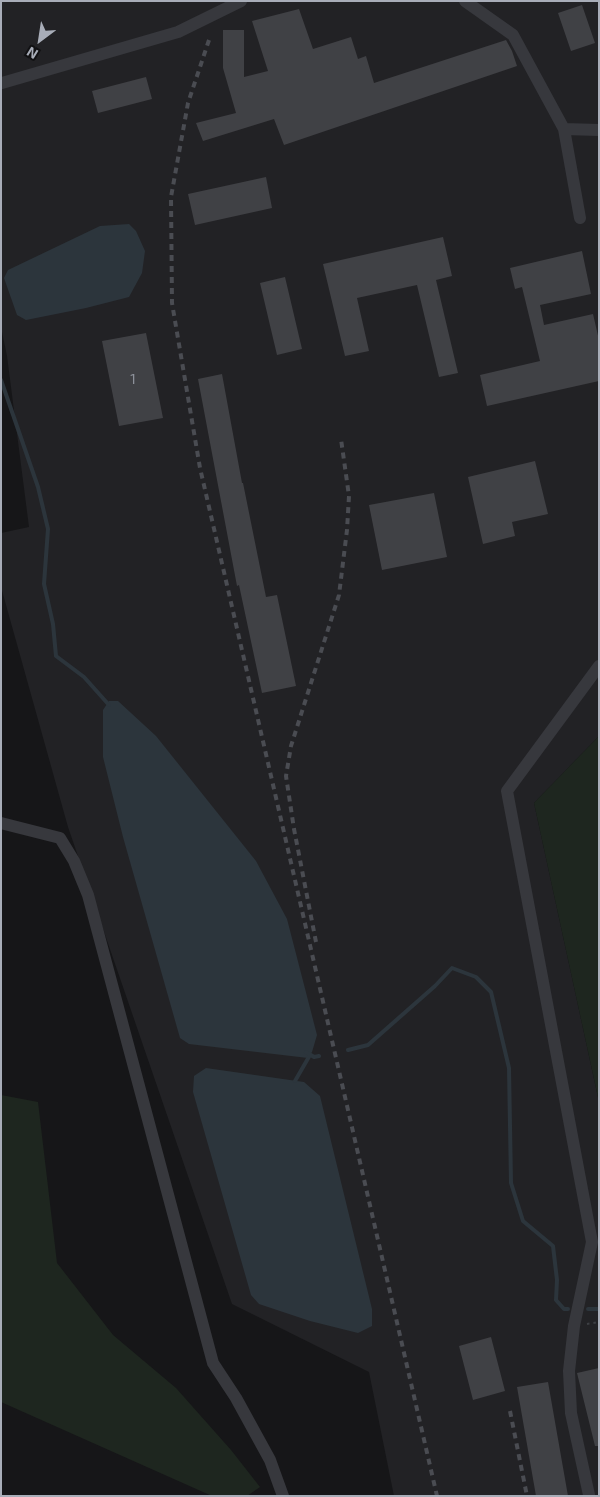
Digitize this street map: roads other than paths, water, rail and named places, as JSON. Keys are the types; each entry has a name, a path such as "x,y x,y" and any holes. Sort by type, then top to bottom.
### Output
{"street":[{"path":"2,83 178,32 241,1"},
{"path":"465,1 513,35 564,129 580,218"},
{"path":"564,129 599,130"},
{"path":"589,1495 571,1413 568,1371 574,1326 592,1242 507,790 599,666"},
{"path":"1,823 60,838 74,861 88,895 213,1362 236,1398 270,1460 283,1496"}],"waterway":[{"path":"1,380 38,487 48,529 44,584 53,624 56,656 84,677 109,705"},
{"path":"348,1050 368,1045 435,986 452,968 476,977 491,992 509,1068 511,1183 523,1221 553,1246 557,1280 556,1300 564,1309 568,1309"},
{"path":"306,1052 314,1057 319,1056"},
{"path":"295,1081 310,1055"},
{"path":"588,1309 599,1309"}],"railway":[{"path":"209,40 188,103 171,197 172,303 200,468 437,1496"},
{"path":"316,942 294,829 286,776 291,746 339,595 349,496 341,439"},
{"path":"510,1411 527,1496"}]}
